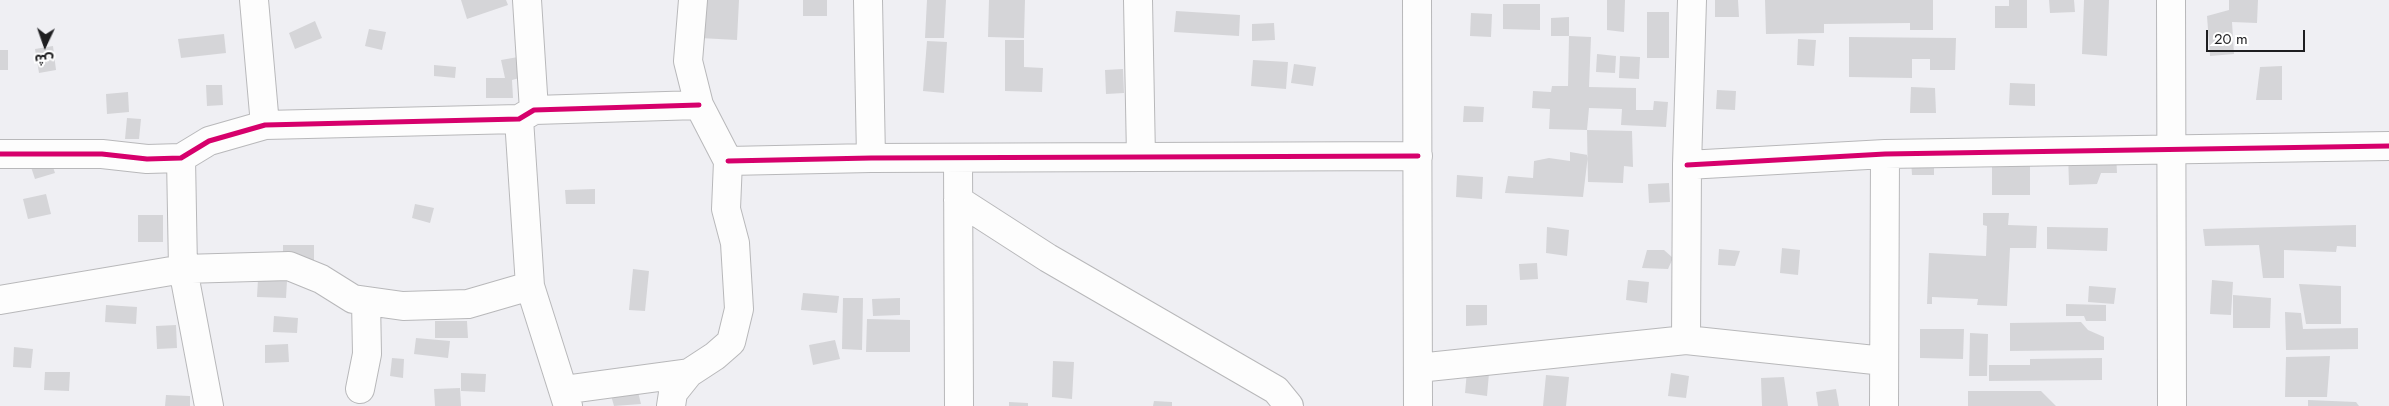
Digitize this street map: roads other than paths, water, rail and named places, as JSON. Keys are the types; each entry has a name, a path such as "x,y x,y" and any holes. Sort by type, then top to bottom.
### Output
{"street":[{"path":"254,0 265,125"},
{"path":"527,0 530,286 566,398 689,373"},
{"path":"671,406 673,393 689,373 715,356 731,342 739,309 735,243 726,210 728,161 699,105 688,61 692,0"},
{"path":"868,0 871,158"},
{"path":"1138,0 1141,157"},
{"path":"1417,0 1418,406"},
{"path":"1686,340 1687,165 1692,0"},
{"path":"2171,0 2172,406"},
{"path":"0,154 102,154 147,159 181,158 210,141 265,125 699,105"},
{"path":"1687,165 1885,154 2389,146"},
{"path":"1884,406 1885,154"},
{"path":"728,161 871,158 1418,156"},
{"path":"181,158 184,269 209,406"},
{"path":"958,158 959,406"},
{"path":"958,200 1048,258 1276,390 1289,406"},
{"path":"0,300 184,269 289,266 321,279 353,299 403,306 468,304 530,286"},
{"path":"360,389 367,354 366,301"},
{"path":"1418,368 1686,340 1884,361"}]}
